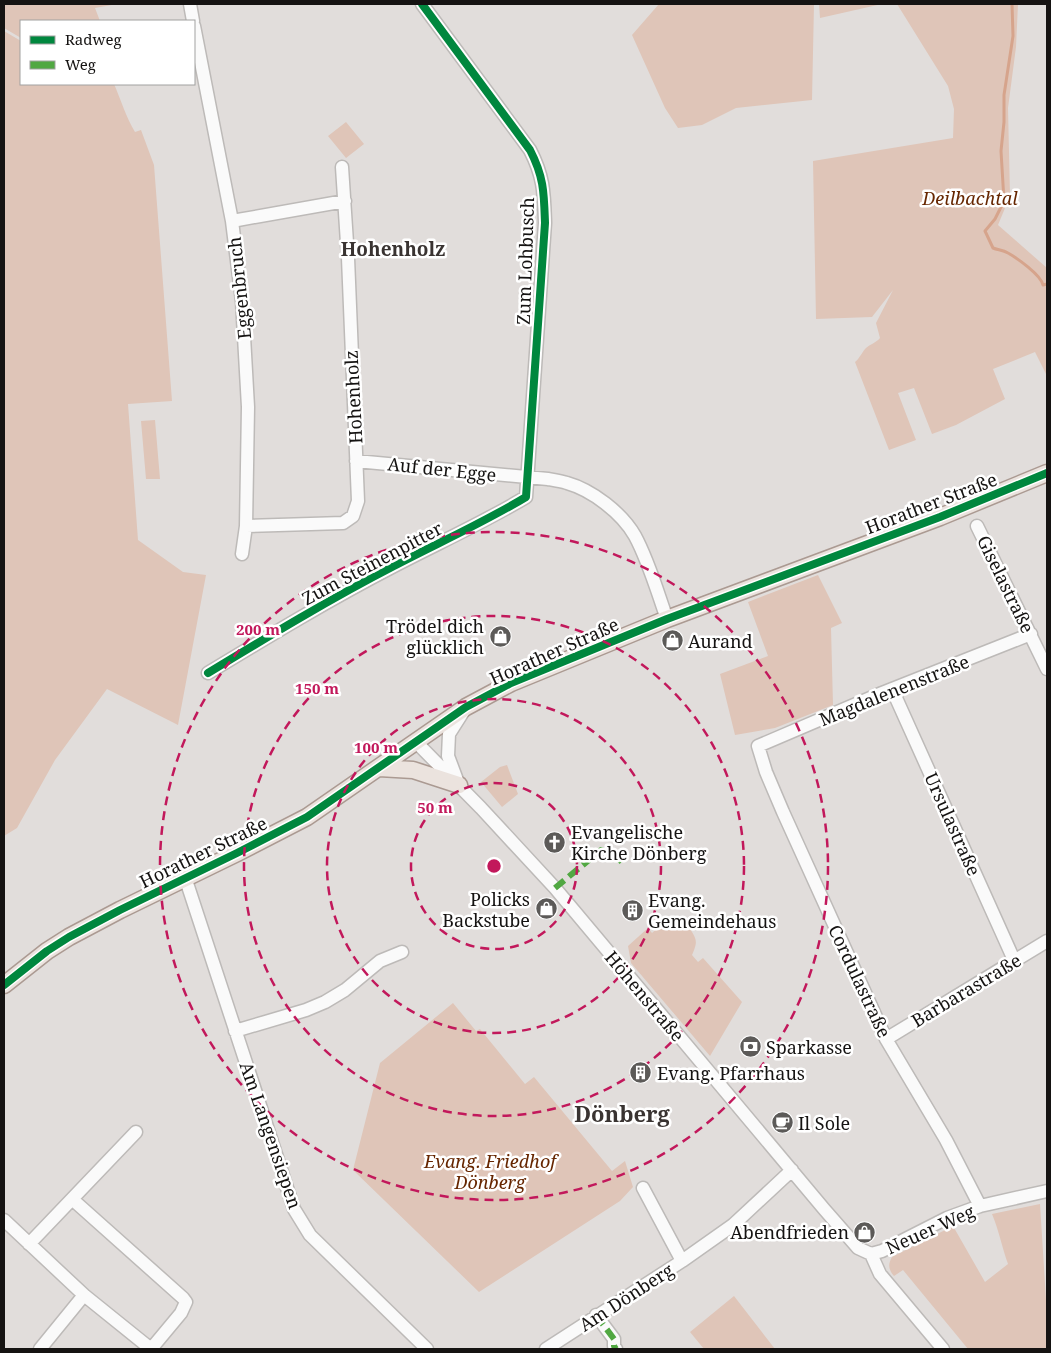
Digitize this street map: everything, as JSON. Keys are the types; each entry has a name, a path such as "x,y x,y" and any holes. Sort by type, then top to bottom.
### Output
{"main road":[{"name":"Horather Straße","path":"4,985 47,951 69,937 307,818 466,708 526,676 667,619 940,516 1047,473"},
{"path":"379,768 413,770 459,785"}],"street":[{"path":"190,4 193,20"},
{"name":"Zum Lohbusch","path":"422,4 530,150 539,168 542,180 545,223 526,497"},
{"name":"Eggenbruch","path":"195,31 232,221 242,301 248,407 246,526 242,554"},
{"name":"Hohenholz","path":"246,526 343,523 353,516 358,501 342,167"},
{"path":"232,221 345,201"},
{"name":"Auf der Egge","path":"356,461 548,479 568,483 586,491 610,508 626,523 635,535 647,562 667,619"},
{"name":"Zum Steinenpitter","path":"208,673 279,630 392,567 526,497"},
{"name":"Giselastraße","path":"977,526 1047,668"},
{"name":"Magdalenenstraße","path":"758,746 892,689 1030,634"},
{"name":"Ursulastraße","path":"892,689 1014,960"},
{"path":"459,785 448,756 449,734 466,708"},
{"name":"Höhenstraße","path":"415,742 459,785 554,888 858,1248 871,1254 880,1274 943,1349"},
{"name":"Cordulastraße","path":"758,746 766,772 783,812 886,1039 946,1140 980,1206"},
{"name":"Am Langensiepen","path":"185,878 294,1209 310,1235 427,1349"},
{"name":"Barbarastraße","path":"886,1039 1047,941"},
{"path":"235,1031 306,1010 325,1002 351,985 380,961 402,952"},
{"path":"29,1244 136,1132"},
{"name":"Am Dönberg","path":"546,1349 682,1261 733,1225 792,1170"},
{"name":"Am Dönberg","path":"643,1188 682,1261"},
{"name":"Neuer Weg","path":"871,1254 882,1251 947,1218 980,1206 1047,1191"},
{"path":"4,1220 84,1296 152,1349 181,1313 186,1302 72,1199"},
{"path":"40,1349 84,1296"},
{"path":"596,1315 614,1339 616,1349"}],"green space":[{"path":"4,4 117,4 95,8 100,20 20,20 20,37 4,28"},
{"path":"659,4 814,4 812,100 736,108 702,125 678,128 665,108 632,35"},
{"path":"819,4 882,4 820,18"},
{"name":"Deilbachtal","path":"897,4 1018,4 1016,47 1008,108 1010,196 998,225 1047,268 1047,376 1035,352 993,369 1005,399 956,425 932,434 914,388 898,393 916,440 889,450 855,362 866,348 880,338 876,323 893,290 872,317 816,319 813,161 953,138 954,109 948,86"},
{"path":"4,31 20,40 20,85 114,85 135,132 141,130 154,165 172,401 128,404 138,540 183,572 206,575 178,725 107,689 55,760 17,828 4,836"},
{"path":"346,122 364,144 346,158 328,136"},
{"path":"155,420 160,479 146,479 141,421"},
{"path":"818,575 842,623 831,628 833,705 775,728 735,735 720,674 768,656 748,602"},
{"path":"507,765 518,794 502,807 481,782 500,767"},
{"path":"661,925 677,929 689,927 696,941 692,955 698,962 703,958 742,1002 710,1056 631,963 628,946 648,928 652,933"},
{"name":"Evang. Friedhof Dönberg","path":"453,1003 476,1031 480,1029 525,1084 534,1077 612,1171 625,1161 633,1187 620,1201 479,1292 353,1170 380,1063"},
{"path":"1040,1204 1047,1316 1047,1349 968,1349 903,1270 894,1276 890,1269 889,1264 892,1257 953,1226 985,1282 1008,1264 992,1214"},
{"path":"734,1296 775,1349 704,1349 690,1332"}],"waterway":[{"path":"1012,4 1013,36 1004,95 1001,151 1004,201 995,219 985,231 993,248 1006,252 1017,259 1038,276 1043,285 1047,284"}],"marked path":[{"path":"555,888 601,850 613,854 622,862"},
{"path":"596,1315 614,1339 616,1349"}],"cycle path":[{"path":"208,673 347,591 526,497 545,223 544,194 541,177 530,150 422,4"},
{"path":"4,985 47,951 69,937 307,817 466,707 511,683 667,619 940,517 1047,473"}],"place":[{"name":"Trödel dich glücklich","path":"500,636"},
{"name":"Aurand","path":"672,641"},
{"name":"Evangelische Kirche Dönberg","path":"555,842"},
{"name":"Policks Backstube","path":"546,909"},
{"name":"Evang. Gemeindehaus","path":"632,910"},
{"name":"Sparkasse","path":"750,1047"},
{"name":"Evang. Pfarrhaus","path":"641,1073"},
{"name":"Il Sole","path":"782,1123"},
{"name":"Abendfrieden","path":"865,1232"}],"district":[{"name":"Hohenholz","path":"393,249"},
{"name":"Dönberg","path":"622,1113"}]}
